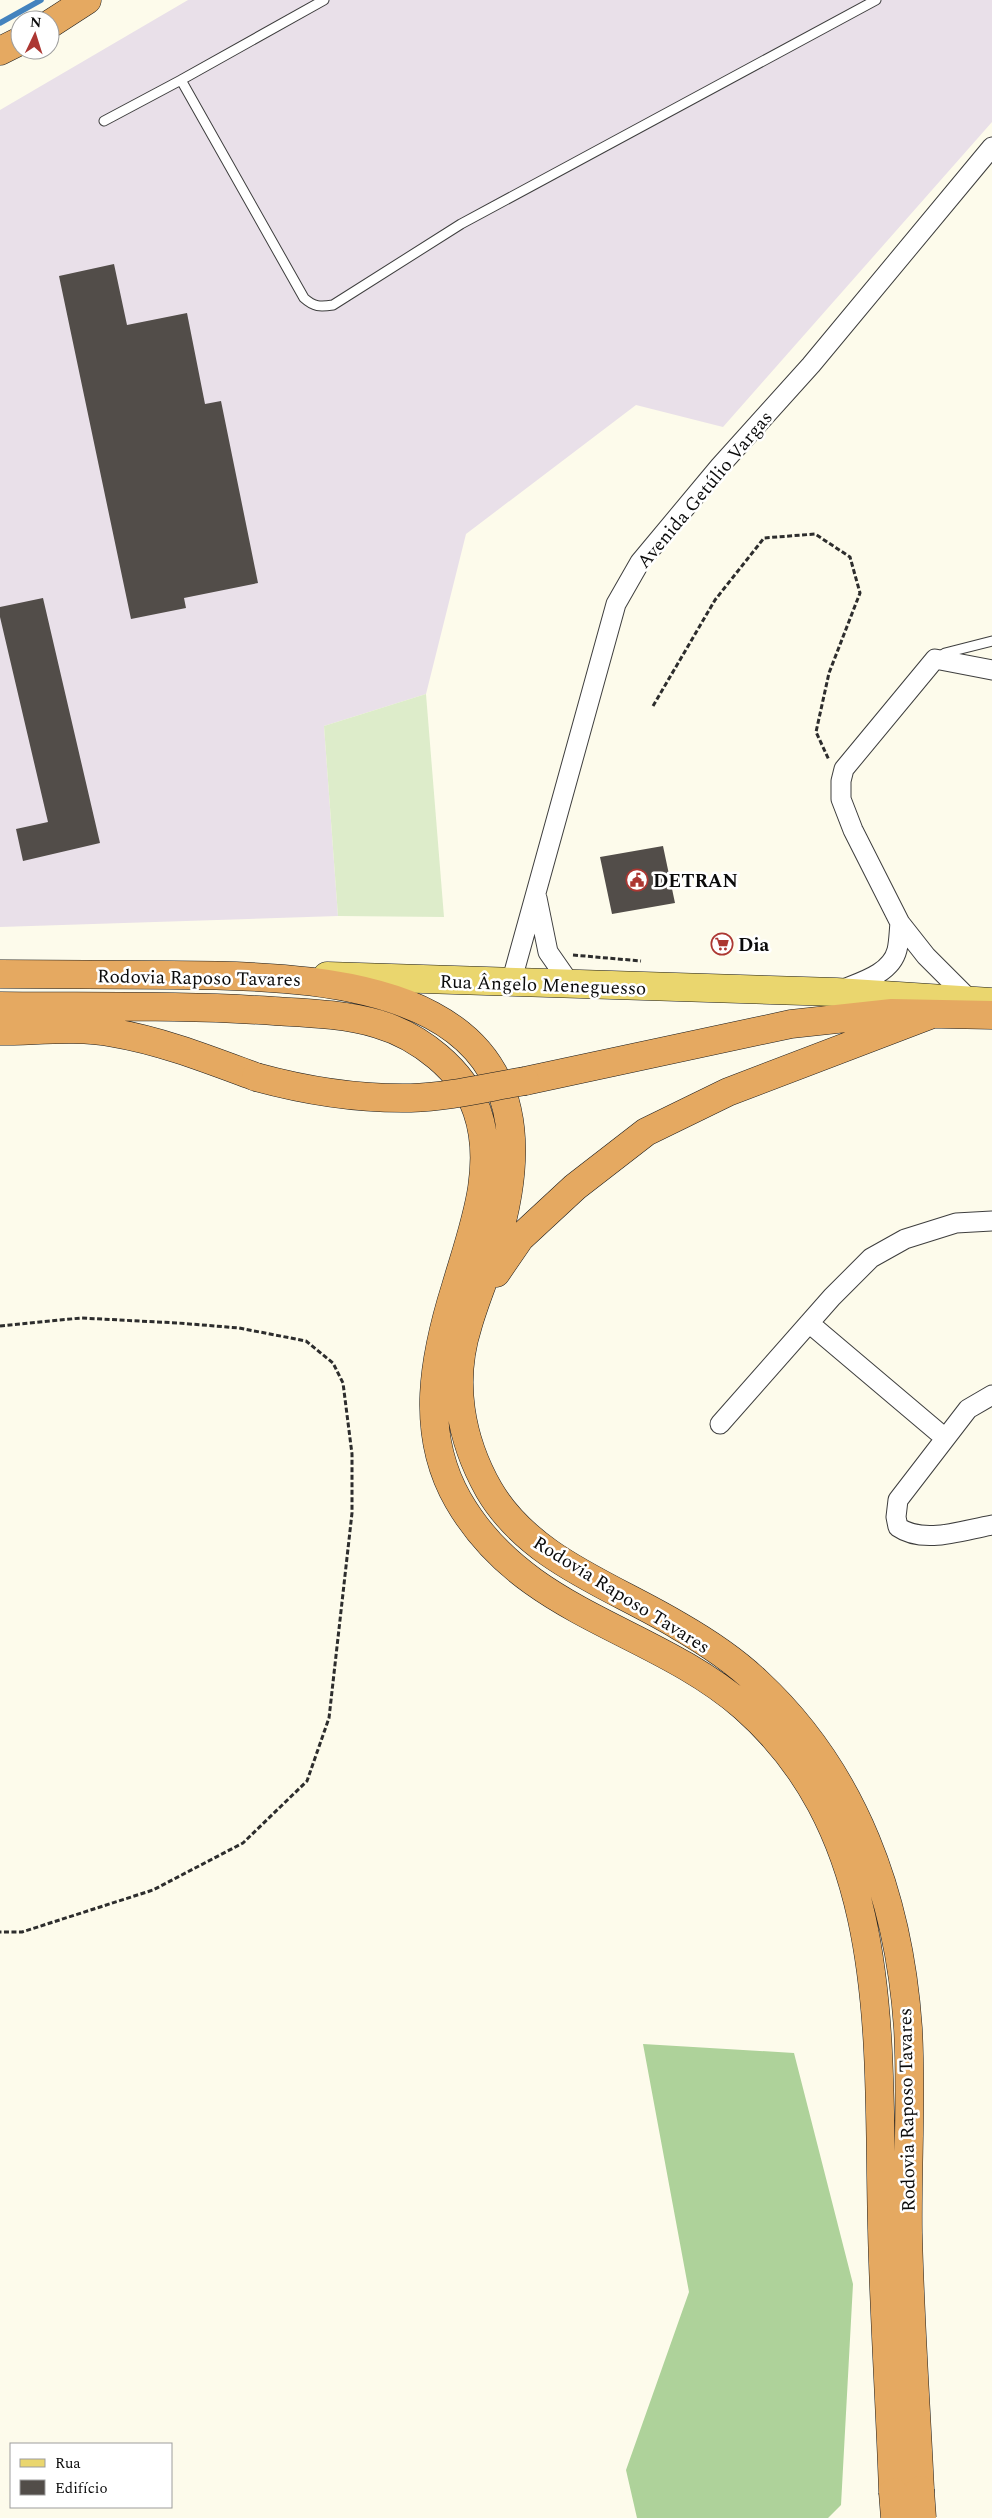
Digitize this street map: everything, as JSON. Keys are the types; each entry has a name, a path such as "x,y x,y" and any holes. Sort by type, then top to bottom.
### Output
{"highway":[{"path":"60,18 87,0"},
{"name":"Rodovia Raposo Tavares","path":"0,974 250,975 339,984 375,992 401,1001 456,1028 496,1074 509,1118 511,1178 503,1221 466,1329 459,1363 459,1394 463,1428 473,1459 492,1496 516,1526 547,1551 602,1584 680,1626 752,1677 789,1713 819,1752 845,1793 867,1838 886,1900 899,1956 908,2028 908,2234 902,2509"},
{"name":"Rodovia Raposo Tavares","path":"0,1006 233,1008 326,1015 379,1024 410,1038 439,1058 462,1080 478,1112 484,1148 482,1182 478,1214 441,1337 435,1373 433,1412 439,1452 455,1496 480,1533 511,1566 546,1592 698,1674 743,1706 782,1746 812,1790 841,1846 862,1916 875,1990 880,2056 882,2232 902,2509"},
{"path":"476,1300 520,1238 575,1188 646,1132 728,1092 930,1015 985,1006"},
{"path":"0,1031 75,1030 113,1033 211,1060 256,1077 300,1089 357,1097 404,1098 525,1081 791,1024 885,1013 930,1015"}],"main road":[{"name":"Rua Ângelo Meneguesso","path":"250,975 836,992 985,1006"}],"street":[{"name":"Avenida Getúlio Vargas","path":"511,983 616,604 640,562 720,466 811,365 992,147"},
{"path":"985,1006 926,956 900,923 853,830 841,799 841,788 844,769 935,659 992,670"},
{"name":"Avenida Getúlio Vargas","path":"536,895 548,952 571,985"},
{"path":"836,992 880,972 889,964 896,952 900,923"},
{"path":"720,1424 809,1323 871,1258 905,1239 956,1223 992,1221"},
{"path":"809,1323 945,1438"},
{"path":"992,1395 968,1409 898,1500 896,1508 898,1527 906,1533 928,1536 992,1525"},
{"path":"902,2509 926,2518"}],"lane":[{"path":"104,121 324,0"},
{"path":"181,80 304,298 312,306 321,307 333,305 461,224 876,0"},
{"path":"935,659 945,653 992,641"}],"path":[{"path":"653,706 714,600 764,538 815,534 850,557 860,593 829,673 816,732 841,788"},
{"path":"0,1326 81,1318 239,1328 306,1341 333,1363 343,1383 352,1464 352,1513 329,1718 306,1781 243,1843 153,1890 22,1932 0,1932"}],"shaded area":[{"path":"188,0 992,0 992,122 723,427 636,405 466,534 426,694 324,726 338,916 0,927 0,110"}],"green space":[{"path":"426,694 444,917 338,916 324,726"},
{"path":"643,2044 794,2053 853,2284 841,2505 828,2518 637,2518 626,2470 689,2292"}],"building":[{"path":"114,264 127,325 187,313 205,404 221,401 258,583 184,598 186,608 131,619 59,276"},
{"path":"43,598 100,843 23,861 16,829 48,822 0,617 0,607"},
{"name":"DETRAN","path":"663,846 675,903 612,914 600,857"}],"waterway":[{"path":"0,23 41,0"}],"place":[{"name":"DETRAN","path":"637,880"},
{"name":"Dia","path":"722,944"}]}
